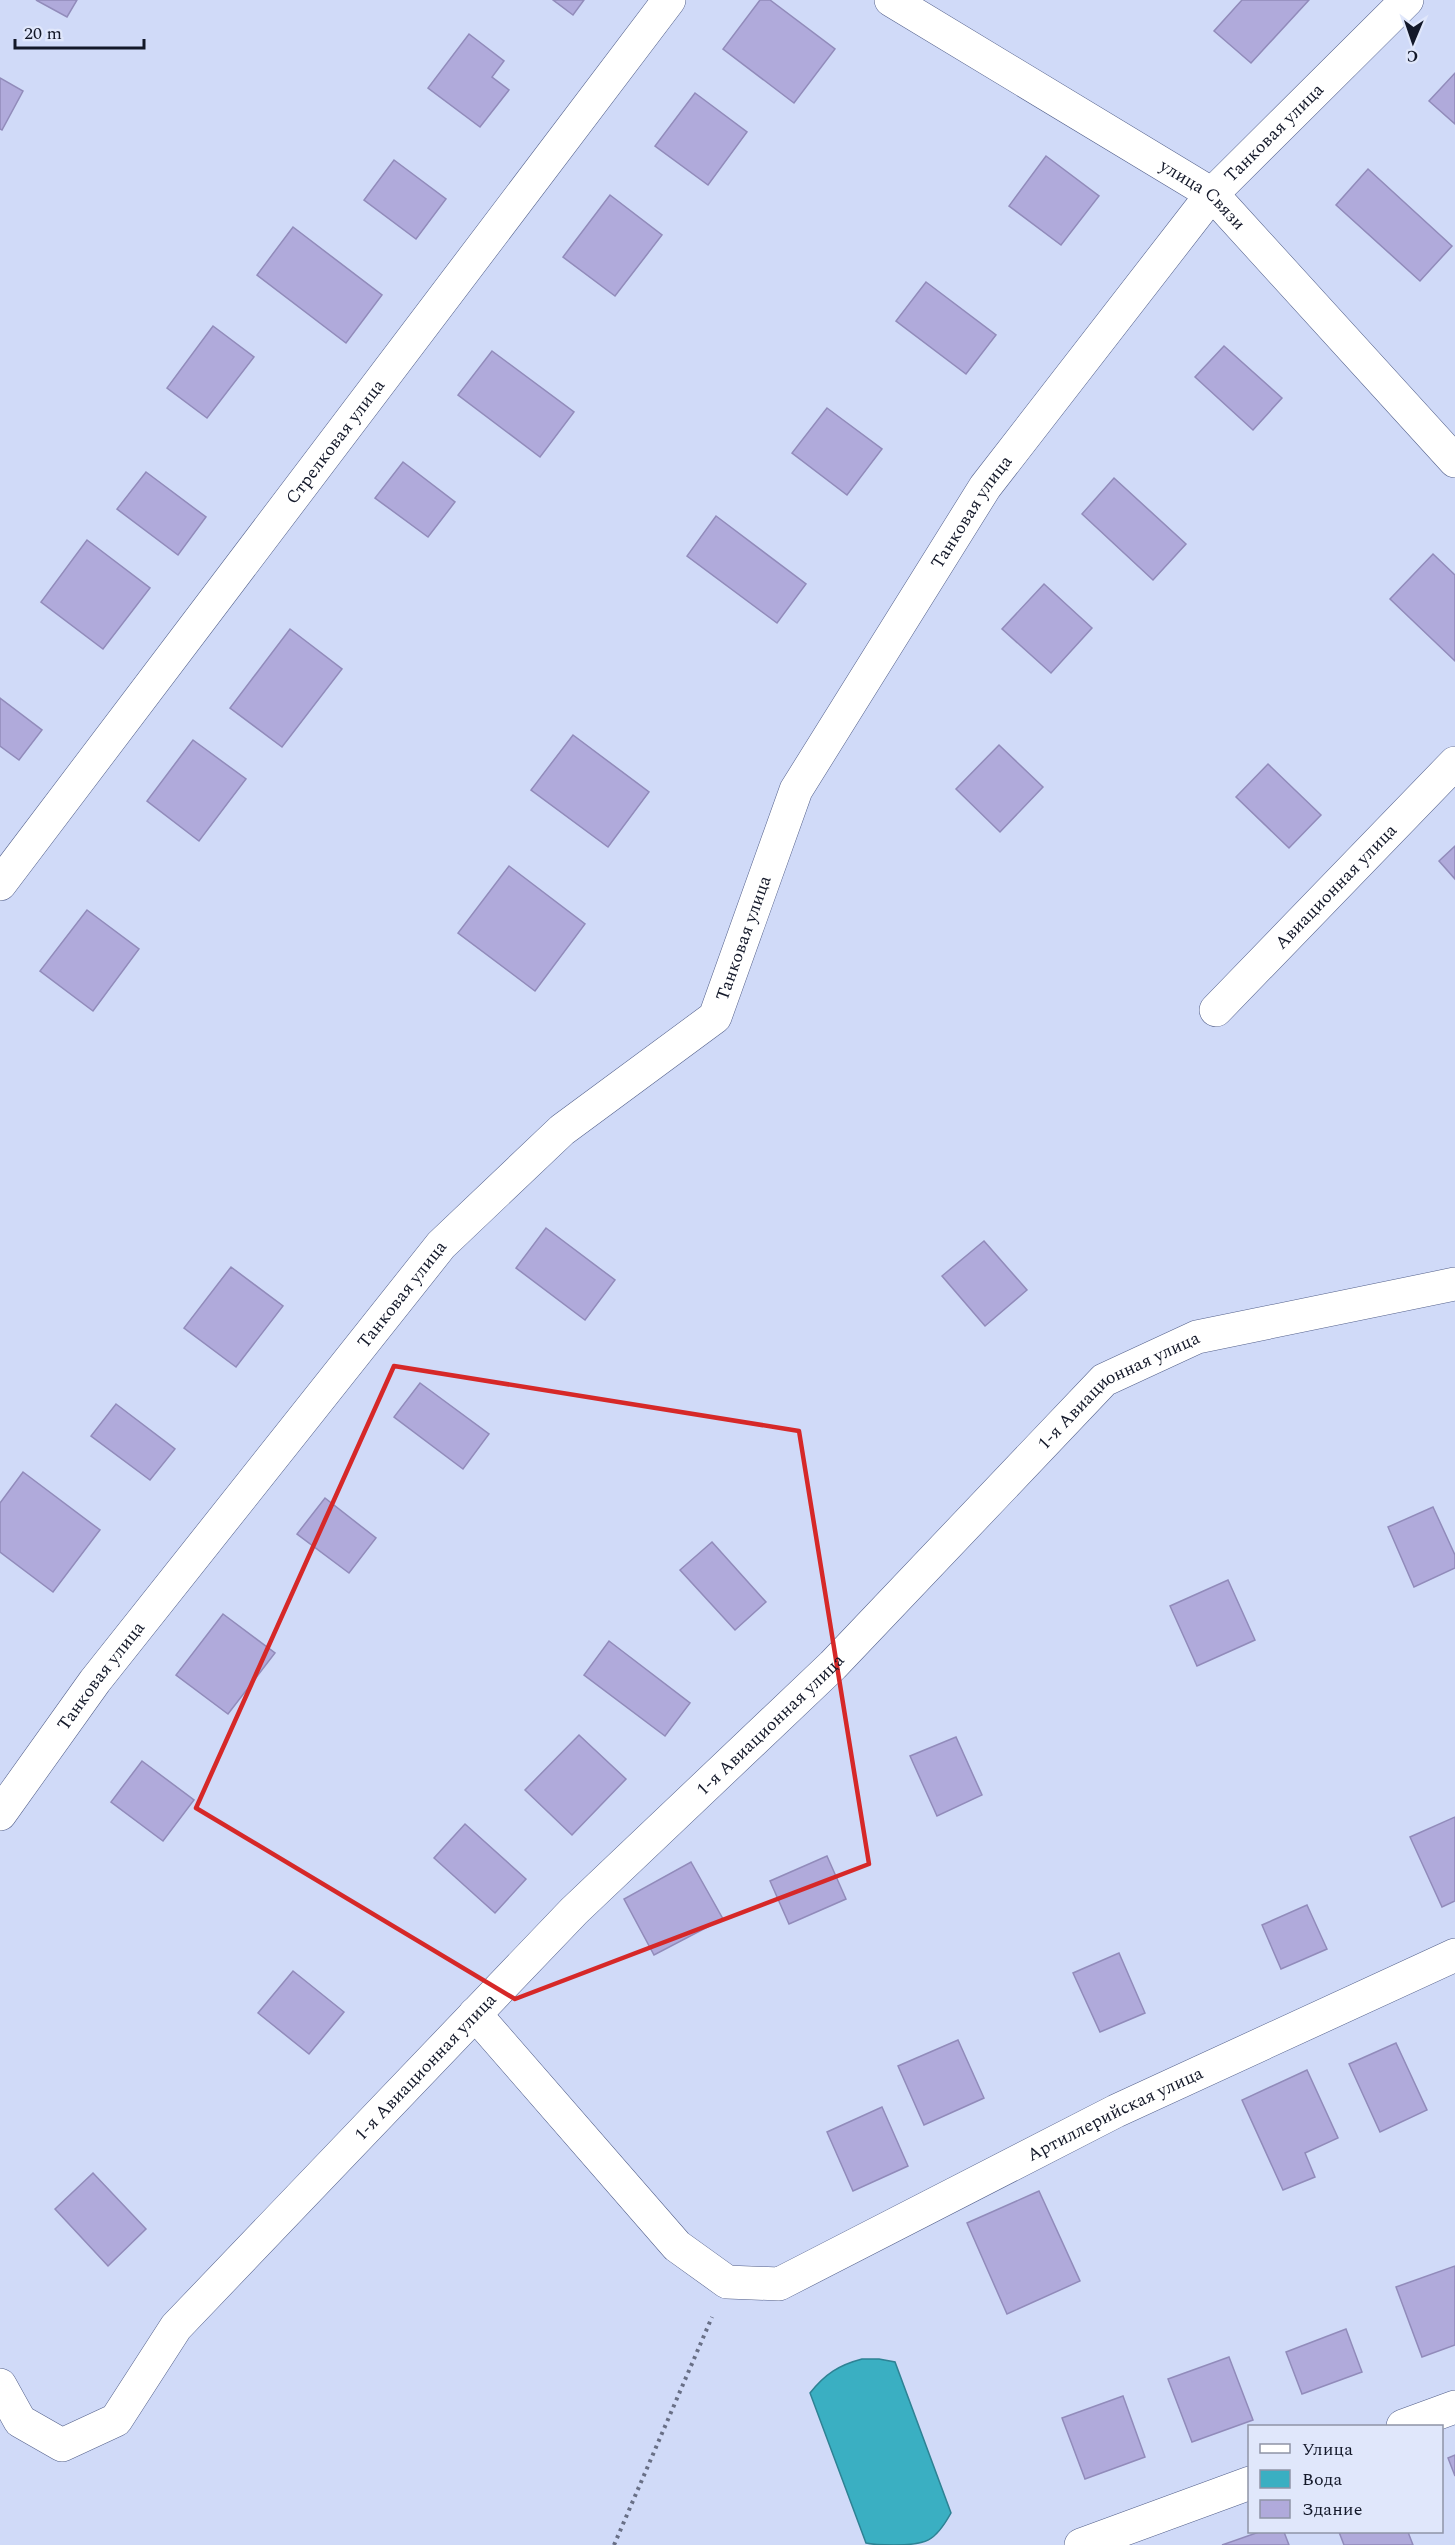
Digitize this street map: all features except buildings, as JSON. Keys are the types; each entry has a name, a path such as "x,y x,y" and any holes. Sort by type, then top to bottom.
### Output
{"street":[{"name":"Стрелковая улица","path":"0,884 669,0"},
{"name":"улица Связи","path":"891,0 1212,194 1455,461"},
{"name":"Танковая улица","path":"0,1814 94,1681 441,1245 562,1130 715,1017 796,790 985,487 1212,194 1407,0"},
{"name":"Авиационная улица","path":"1216,1010 1455,763"},
{"name":"1-я Авиационная улица","path":"0,2385 20,2421 62,2445 116,2420 176,2327 574,1911 833,1665 1104,1380 1197,1338 1455,1284"},
{"name":"Артиллерийская улица","path":"727,2283 779,2284 1116,2111 1455,1955"},
{"path":"475,2014 677,2246 727,2283"},
{"path":"1408,2425 1455,2407"},
{"path":"1081,2545 1248,2484"}],"path":[{"path":"614,2545 727,2283"}],"highlighted area":[{"path":"394,1366 799,1431 869,1864 515,1999 196,1808"}],"water":[{"path":"862,2359 895,2362 951,2513 940,2530 922,2543 876,2545 866,2543 810,2393 833,2371"}]}
